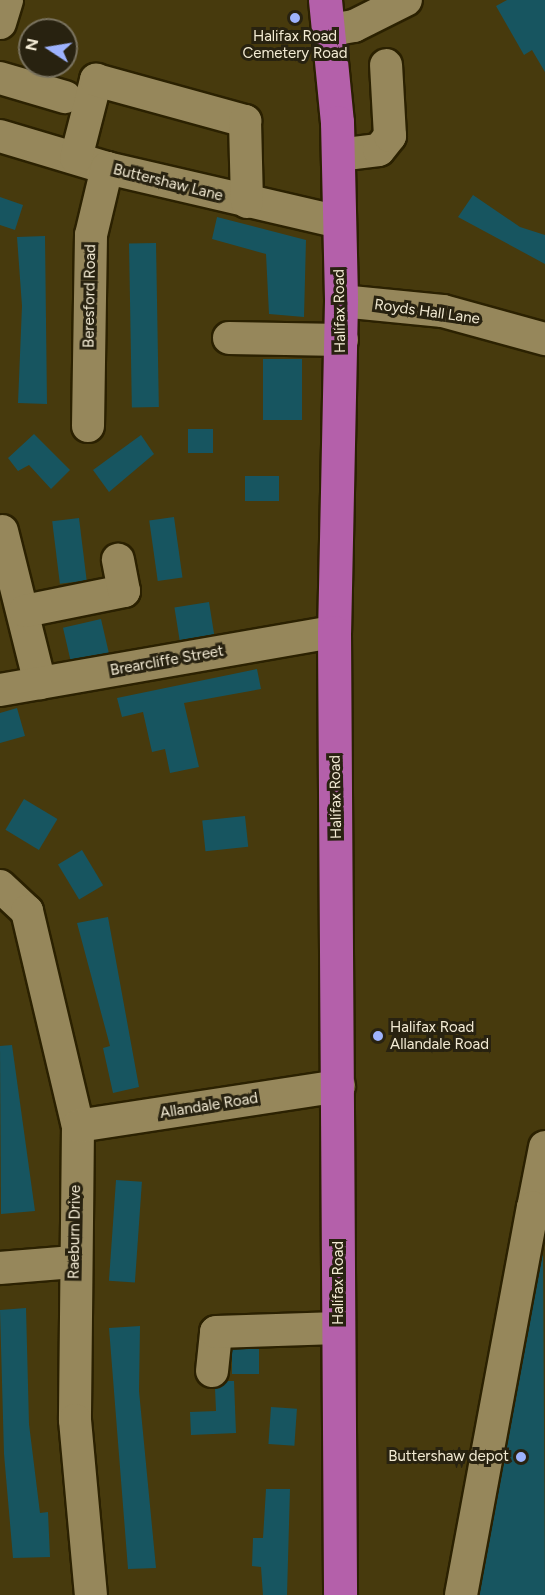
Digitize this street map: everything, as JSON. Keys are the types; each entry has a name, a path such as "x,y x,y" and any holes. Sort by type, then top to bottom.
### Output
{"highway":[{"name":"Halifax Road","path":"328,15 338,155 342,340 334,632 339,1086 340,1595"}],"street":[{"path":"0,22 7,0"},
{"path":"328,15 354,26 406,0"},
{"path":"338,155 379,150 390,136 386,65"},
{"path":"0,78 65,97"},
{"path":"76,158 96,80 244,121 247,202"},
{"name":"Buttershaw Lane","path":"0,136 107,168 339,222"},
{"name":"Beresford Road","path":"88,426 91,235 107,168"},
{"name":"Royds Hall Lane","path":"341,301 443,311 545,339"},
{"path":"229,338 342,340"},
{"path":"2,531 25,611 40,683"},
{"path":"25,611 124,591 118,560"},
{"name":"Brearcliffe Street","path":"0,690 334,632"},
{"name":"Raeburn Drive","path":"0,886 27,911 78,1126 73,1262 75,1420 91,1595"},
{"name":"Allandale Road","path":"78,1126 339,1086"},
{"path":"461,1595 539,1209 545,1147"},
{"path":"0,1268 73,1262"},
{"path":"212,1371 216,1332 338,1328"}],"building":[{"path":"507,0 545,0 545,72 532,50 524,55 496,6"},
{"path":"473,195 520,227 545,235 545,264 458,217"},
{"path":"0,197 23,205 15,230 0,225"},
{"path":"217,217 306,240 304,317 269,314 266,254 212,239"},
{"path":"45,236 47,404 18,403 22,306 17,237"},
{"path":"129,243 156,243 159,407 132,407"},
{"path":"263,359 302,359 302,420 263,420"},
{"path":"188,429 213,429 213,453 188,453"},
{"path":"34,434 70,470 51,489 29,465 18,471 8,458"},
{"path":"141,435 154,454 109,492 93,470"},
{"path":"245,476 279,476 279,501 245,501"},
{"path":"174,517 182,577 158,581 149,520"},
{"path":"79,518 87,581 60,584 52,521"},
{"path":"209,602 214,635 180,640 174,607"},
{"path":"101,619 109,653 71,662 63,628"},
{"path":"257,669 261,689 184,703 199,767 170,773 165,749 152,752 143,712 122,717 117,698"},
{"path":"17,708 25,736 0,743 0,713"},
{"path":"24,799 57,819 39,850 5,830"},
{"path":"245,816 248,847 205,851 202,820"},
{"path":"82,850 103,885 79,900 58,864"},
{"path":"108,917 139,1087 113,1093 103,1048 110,1046 77,923"},
{"path":"12,1045 35,1211 1,1214 0,1046"},
{"path":"116,1180 142,1182 135,1283 109,1281"},
{"name":"Buttershaw depot","path":"543,1250 545,1595 479,1595"},
{"path":"26,1308 29,1424 40,1513 48,1512 50,1557 13,1558 4,1454 0,1310"},
{"path":"140,1326 139,1391 156,1568 128,1569 109,1328"},
{"path":"232,1349 259,1349 259,1374 232,1374"},
{"path":"227,1381 234,1381 236,1433 191,1435 190,1412 216,1411 215,1388"},
{"path":"271,1407 297,1409 294,1446 268,1444"},
{"path":"266,1489 290,1489 287,1595 263,1595 261,1567 252,1566 253,1538 263,1538"}],"place":[{"name":"Halifax Road Cemetery Road","path":"295,18"},
{"name":"Halifax Road Allandale Road","path":"378,1036"},
{"name":"Buttershaw depot","path":"521,1457"}]}
